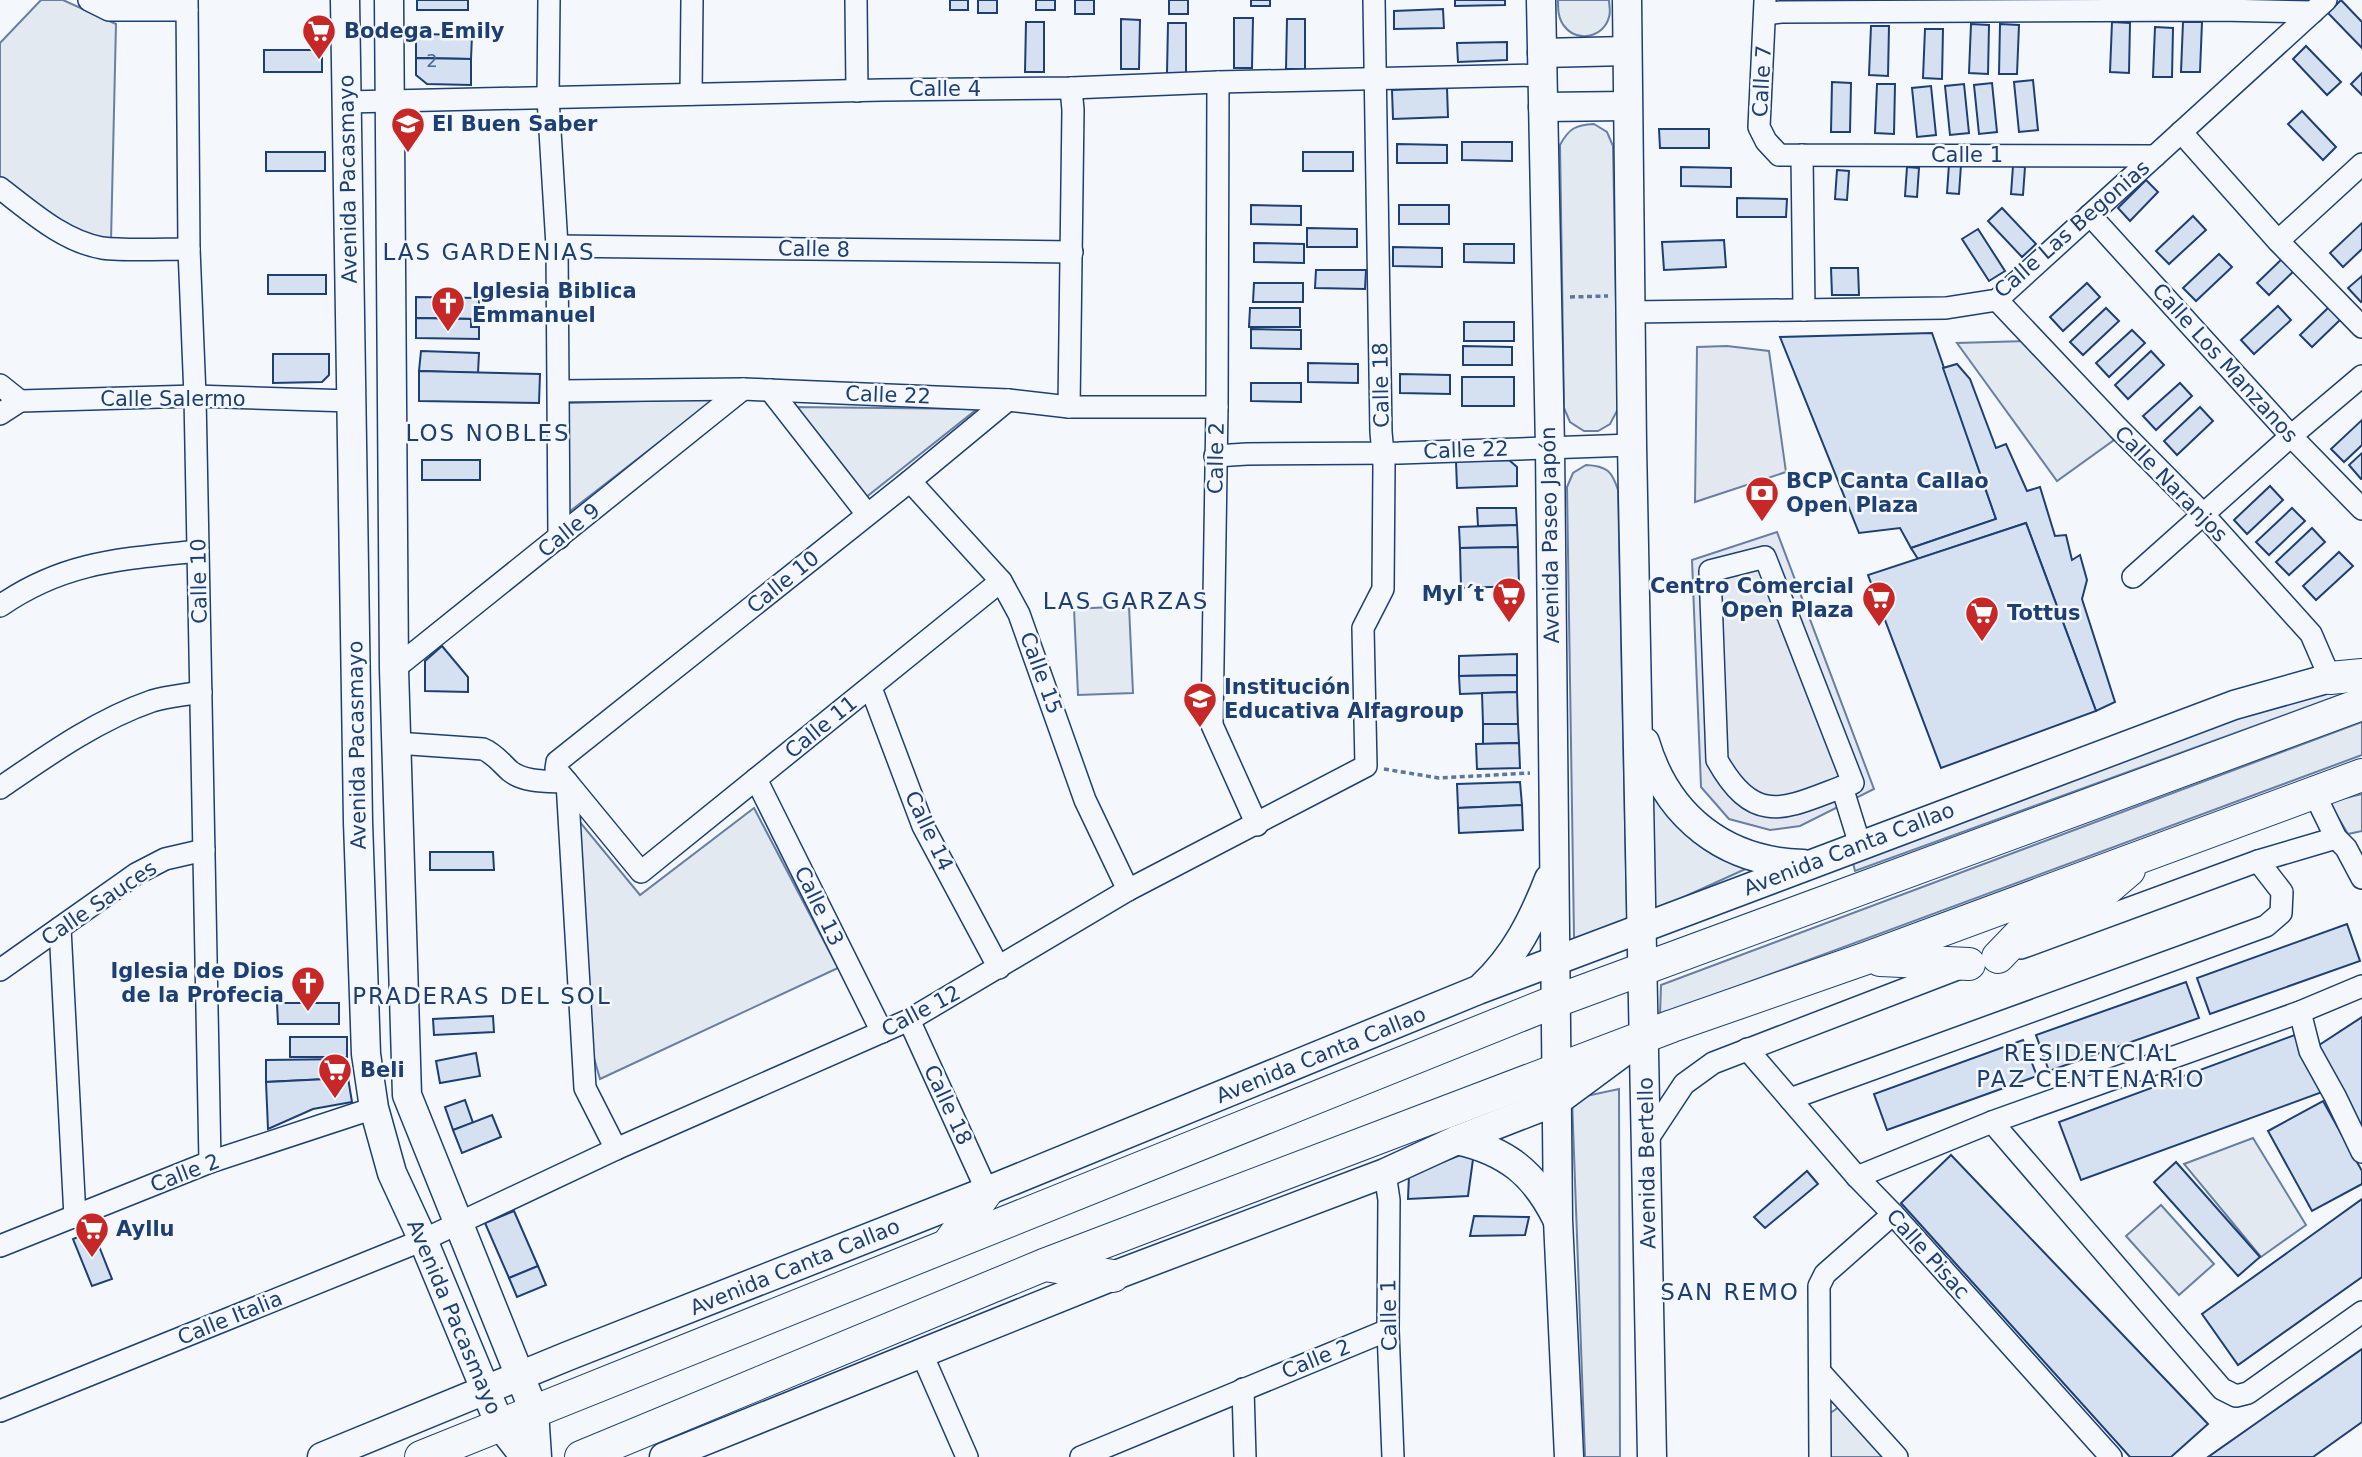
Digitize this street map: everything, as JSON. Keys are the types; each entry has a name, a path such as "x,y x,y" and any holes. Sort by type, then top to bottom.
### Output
{"highway":[{"path":"2330,678 2362,675"},
{"name":"Avenida Canta Callao","path":"421,1457 948,1243 1556,1001 2362,704"},
{"path":"581,1457 1044,1265 1557,1085 1658,1031 1864,959 2362,775"},
{"path":"1864,959 1983,961 2023,931 2087,906 2144,857"},
{"path":"948,1243 987,1191"},
{"path":"1044,1265 1114,1276"}],"main road":[{"name":"Avenida Pacasmayo","path":"345,0 359,836 366,1054 373,1108 392,1173 423,1240 500,1425 525,1457"},
{"name":"Avenida Pacasmayo","path":"389,0 392,101 394,669 407,1095 534,1411 537,1457"},
{"name":"Avenida Paseo Japón","path":"1541,0 1550,448 1557,1085"},
{"path":"1627,0 1632,445 1642,929 1665,961 1658,1031"},
{"path":"1542,64 1627,51"},
{"path":"1543,107 1627,106"},
{"name":"Avenida Canta Callao","path":"322,1457 987,1191 1478,990 2234,705 2330,678"},
{"path":"1638,718 1648,752 1662,784 1682,812 1708,835 1756,858 1809,864"},
{"path":"1478,990 1496,974 1523,937 1554,867"},
{"name":"Avenida Bertello","path":"1652,1457 1647,1140 1658,1031"},
{"path":"664,1457 921,1352 1385,1173 1457,1140 1557,1085 1558,1220 1569,1457"},
{"path":"1457,1140 1478,1144 1517,1165 1534,1181 1558,1220"},
{"path":"466,1342 466,1335 474,1325 487,1321 499,1325"}],"street":[{"path":"89,0 109,10 187,5"},
{"path":"549,0 548,98 557,246 559,538"},
{"path":"691,94 692,0"},
{"path":"856,0 857,90"},
{"name":"Calle 18","path":"1366,766 1363,628 1383,589 1374,0"},
{"name":"Calle 10","path":"187,5 189,249 195,397 210,1162"},
{"path":"1765,7 2206,10 2319,6"},
{"name":"Calle Las Begonias","path":"1630,304 1804,310 1946,308 1997,300 2319,6"},
{"name":"Calle 7","path":"1765,7 1759,127 1766,141 1779,155"},
{"name":"Calle 4","path":"347,102 857,90 1071,88 1376,78 1542,64"},
{"name":"Calle 2","path":"1218,82 1212,724 1257,825"},
{"path":"1069,407 1073,110 1071,88"},
{"path":"2181,132 2278,241 2362,327"},
{"name":"Calle 1","path":"1779,155 2155,156"},
{"path":"1802,155 1804,310"},
{"path":"2278,241 2362,164"},
{"path":"0,188 62,232 102,247 189,249"},
{"name":"Calle Los Manzanos","path":"2090,215 2291,436 2362,509"},
{"name":"Calle 8","path":"557,246 1072,252"},
{"name":"Calle Naranjos","path":"1997,300 2203,514 2311,634 2330,678"},
{"path":"2133,577 2362,376"},
{"path":"0,385 20,401 0,414"},
{"name":"Calle 22","path":"559,391 743,389 1008,400 1069,407 1217,407"},
{"name":"Calle 9","path":"394,669 743,389"},
{"path":"770,390 867,514"},
{"name":"Calle Salermo","path":"20,401 195,397 351,401"},
{"name":"Calle 10","path":"567,782 556,769 557,762 1008,400"},
{"name":"Calle 22","path":"1216,456 1632,445"},
{"name":"Calle 15","path":"910,481 1001,582 1019,614 1085,800 1128,890"},
{"path":"0,606 14,596 62,573 111,560 198,551"},
{"path":"1765,557 1853,783 1842,787 1793,806 1772,808 1755,804 1740,794 1727,778 1717,760 1710,571 1765,557"},
{"name":"Calle 11","path":"567,782 641,872 1001,582"},
{"name":"Calle 14","path":"871,688 923,826 999,968"},
{"path":"0,788 107,719 155,700 201,692"},
{"path":"396,743 483,749 493,754 512,773 525,779 567,782 585,1088 616,1149"},
{"name":"Calle 12","path":"458,1223 616,1149 909,1020 1128,890 1366,766"},
{"name":"Calle 13","path":"756,779 882,1032"},
{"path":"1842,787 1860,845"},
{"path":"2314,793 2348,843 2362,878"},
{"path":"1647,1140 1684,1084 1713,1063 2258,861 2348,843"},
{"name":"Calle Sauces","path":"0,971 136,874 165,859 204,849"},
{"path":"1790,1099 2266,926 2281,913 2282,892 2258,861"},
{"path":"60,928 75,1217"},
{"path":"1857,1177 1992,1122 2300,1012 2362,986"},
{"path":"2300,1012 2310,1051 2362,1152"},
{"name":"Calle 18","path":"909,1020 987,1191"},
{"name":"Calle Pisac","path":"1747,1049 1857,1177 2111,1457"},
{"name":"Calle 2","path":"0,1246 210,1162 373,1108"},
{"path":"1992,1122 2222,1389 2236,1396 2248,1393 2362,1312"},
{"name":"Calle 1","path":"1385,1173 1389,1200 1388,1330 1393,1457"},
{"path":"1820,1457 1821,1279 1893,1214"},
{"name":"Calle Italia","path":"0,1411 423,1240 458,1223"},
{"name":"Calle 2","path":"1081,1457 1388,1330"},
{"path":"921,1352 967,1457"},
{"path":"1821,1372 1897,1457"},
{"path":"1243,1389 1245,1457"}],"path":[{"path":"1547,298 1630,304"},
{"path":"1366,766 1439,778 1553,771"}],"shaded area":[{"path":"41,0 63,0 116,24 111,241 66,227 0,178 0,43"},
{"path":"1558,0 1609,0 1610,13 1606,24 1590,36 1570,32 1561,21"},
{"path":"1594,124 1607,132 1613,146 1618,409 1610,424 1598,431 1584,431 1570,422 1564,408 1560,145 1574,128"},
{"path":"2027,341 2114,440 2057,481 1957,343"},
{"path":"1727,346 1769,351 1786,472 1695,502 1697,347"},
{"path":"715,399 569,512 569,403"},
{"path":"792,407 977,409 865,498"},
{"path":"1586,465 1608,471 1618,490 1627,916 1626,926 1576,945 1567,487 1573,473"},
{"path":"1777,532 1874,789 1800,826 1770,830 1729,819 1701,787 1692,560"},
{"path":"1129,606 1133,693 1078,695 1074,609"},
{"path":"2362,687 1855,871 1852,859 2282,700"},
{"path":"2362,722 2362,755 1660,1015 1661,985"},
{"path":"1653,779 1679,820 1702,847 1721,859 1750,867 1653,911"},
{"path":"2362,794 2362,831 2348,834 2329,802"},
{"path":"754,808 838,968 600,1079 590,1044 575,816 640,895"},
{"path":"1619,1089 1620,1457 1585,1457 1572,1099"},
{"path":"2253,1138 2306,1225 2261,1257 2184,1164"},
{"path":"2161,1205 2214,1264 2179,1295 2126,1236"},
{"path":"1839,1407 1884,1457 1828,1457 1826,1416"}],"building":[{"path":"417,0 468,0 468,10 417,10"},
{"path":"950,0 968,0 968,10 950,10"},
{"path":"978,0 997,0 997,13 978,13"},
{"path":"1036,0 1055,0 1055,10 1036,10"},
{"path":"1075,0 1094,0 1094,14 1075,14"},
{"path":"1169,0 1188,0 1188,14 1169,14"},
{"path":"1251,0 1270,0 1270,6 1251,6"},
{"path":"1455,0 1505,0 1505,5 1455,6"},
{"path":"2341,0 2362,22 2362,48 2328,13"},
{"path":"1443,9 1444,28 1394,29 1394,11"},
{"path":"1234,18 1253,18 1252,68 1234,68"},
{"path":"1121,19 1140,20 1139,69 1121,69"},
{"path":"1287,19 1305,19 1305,69 1286,69"},
{"path":"1026,22 1044,22 1044,72 1025,72"},
{"path":"2112,22 2130,23 2129,73 2110,72"},
{"path":"2183,22 2202,22 2200,72 2181,72"},
{"path":"1168,23 1186,23 1186,73 1167,73"},
{"path":"1971,24 1989,25 1988,74 1969,73"},
{"path":"2000,24 2019,25 2017,74 1999,74"},
{"path":"1871,26 1889,26 1888,76 1869,75"},
{"path":"2155,27 2173,28 2172,77 2153,77"},
{"path":"1925,29 1943,29 1942,79 1923,78"},
{"path":"416,34 472,35 471,59 416,58"},
{"path":"1507,42 1507,60 1458,62 1457,43"},
{"path":"2306,46 2341,82 2327,95 2293,59"},
{"path":"264,50 322,50 322,72 264,72"},
{"path":"416,58 471,59 471,85 427,84 416,75"},
{"path":"2362,73 2362,95 2351,84"},
{"path":"2033,80 2038,130 2019,132 2014,82"},
{"path":"1832,82 1851,83 1850,132 1831,132"},
{"path":"1992,83 1997,132 1979,134 1974,85"},
{"path":"1877,84 1895,84 1894,134 1875,133"},
{"path":"1964,84 1969,133 1950,135 1945,86"},
{"path":"1931,86 1936,135 1917,137 1912,88"},
{"path":"1447,88 1448,117 1393,119 1392,90"},
{"path":"2302,111 2336,147 2323,160 2288,124"},
{"path":"1659,129 1709,129 1709,148 1660,148"},
{"path":"1462,142 1512,142 1512,161 1462,160"},
{"path":"1397,144 1447,145 1447,163 1397,163"},
{"path":"266,152 325,152 325,171 266,171"},
{"path":"1303,152 1353,152 1353,171 1303,171"},
{"path":"1949,164 1961,165 1959,194 1947,193"},
{"path":"2013,166 2025,167 2023,195 2011,194"},
{"path":"1681,167 1731,168 1731,187 1681,186"},
{"path":"1907,167 1919,168 1917,197 1905,196"},
{"path":"1837,170 1849,171 1847,200 1835,199"},
{"path":"2146,180 2158,192 2130,221 2118,208"},
{"path":"1737,198 1787,199 1786,217 1737,217"},
{"path":"1251,205 1301,206 1301,225 1251,224"},
{"path":"1399,205 1449,205 1449,224 1399,224"},
{"path":"2002,208 2036,244 2022,257 1988,221"},
{"path":"2193,216 2206,230 2169,264 2156,251"},
{"path":"2362,223 2362,249 2343,267 2330,253"},
{"path":"1307,228 1357,229 1357,247 1307,247"},
{"path":"1978,229 2005,271 1989,281 1962,239"},
{"path":"1724,240 1726,267 1664,270 1662,242"},
{"path":"1254,243 1304,244 1304,263 1254,262"},
{"path":"1464,244 1514,244 1514,263 1464,262"},
{"path":"1393,247 1442,248 1442,267 1393,266"},
{"path":"2219,254 2232,267 2196,301 2183,288"},
{"path":"2286,255 2298,267 2269,295 2257,283"},
{"path":"1831,268 1858,268 1859,295 1832,295"},
{"path":"1316,270 1366,270 1365,289 1315,288"},
{"path":"268,275 326,275 326,294 268,294"},
{"path":"2362,276 2362,301 2361,302 2348,288"},
{"path":"1254,283 1303,283 1303,302 1253,302"},
{"path":"2087,283 2100,297 2063,331 2050,317"},
{"path":"416,297 479,298 479,319 416,318"},
{"path":"2278,306 2291,320 2254,354 2241,340"},
{"path":"2329,307 2341,319 2312,347 2300,335"},
{"path":"1250,308 1300,308 1300,327 1249,327"},
{"path":"2106,308 2119,321 2083,355 2070,342"},
{"name":"Iglesia Biblica Emmanuel","path":"416,318 471,319 471,327 479,327 479,339 416,338"},
{"path":"1464,322 1514,322 1514,341 1464,341"},
{"path":"1251,329 1301,330 1301,349 1251,348"},
{"path":"2132,330 2145,343 2109,377 2096,363"},
{"path":"1932,333 1996,519 1911,548 1900,528 1859,533 1780,337"},
{"path":"1463,346 1512,347 1512,365 1463,365"},
{"path":"421,351 479,353 478,373 419,371"},
{"path":"2151,351 2164,365 2128,399 2115,385"},
{"path":"273,354 329,354 329,375 322,382 273,383"},
{"path":"1308,363 1358,364 1358,383 1308,382"},
{"path":"1957,364 1970,379 1996,448 2006,444 2027,491 2040,487 2055,536 2066,535 2072,560 2080,555 2087,580 2082,599 2115,702 2096,711 2026,523 1918,559 1911,548 1996,519 1943,368"},
{"path":"419,371 540,374 539,403 419,401"},
{"path":"1400,374 1450,375 1450,394 1400,393"},
{"path":"1462,377 1514,377 1514,406 1462,406"},
{"path":"1251,383 1301,383 1301,402 1251,401"},
{"path":"2180,383 2192,396 2156,430 2143,416"},
{"path":"2200,407 2213,421 2177,455 2164,441"},
{"path":"2362,420 2362,445 2344,462 2331,449"},
{"path":"2362,453 2362,479 2361,479 2349,465"},
{"path":"422,460 480,460 480,480 422,480"},
{"path":"1509,460 1517,467 1517,486 1457,488 1456,461"},
{"path":"2270,486 2283,500 2247,534 2234,520"},
{"path":"1477,508 1516,508 1517,525 1478,526"},
{"path":"2292,508 2305,521 2269,555 2256,542"},
{"name":"Tottus","path":"2026,523 2096,711 1941,768 1868,575"},
{"path":"1517,525 1518,547 1460,548 1459,527"},
{"path":"2312,528 2325,542 2289,575 2276,562"},
{"path":"1518,547 1519,586 1461,588 1460,548"},
{"path":"2339,552 2353,566 2316,600 2303,586"},
{"path":"442,646 468,677 468,692 425,691 425,661"},
{"path":"1517,654 1517,675 1459,676 1459,656"},
{"path":"1517,675 1517,692 1460,694 1459,676"},
{"path":"1517,692 1518,724 1483,724 1482,693"},
{"path":"1483,724 1518,724 1519,743 1483,744"},
{"path":"1519,743 1520,768 1477,769 1476,744"},
{"path":"1520,782 1522,805 1458,808 1457,784"},
{"path":"1522,805 1523,830 1459,833 1458,808"},
{"path":"430,852 493,852 494,870 430,870"},
{"path":"2347,924 2360,961 2210,1014 2197,978"},
{"path":"2186,982 2199,1018 2049,1071 2036,1035"},
{"name":"Iglesia de Dios de la Profecia","path":"277,1003 339,1003 339,1024 278,1024"},
{"path":"493,1016 494,1032 434,1035 433,1019"},
{"path":"2362,1017 2362,1150 2310,1051"},
{"path":"2303,1032 2325,1091 2081,1180 2059,1122"},
{"path":"290,1037 347,1037 347,1057 290,1057"},
{"path":"2023,1040 2037,1076 1887,1130 1874,1094"},
{"path":"476,1053 480,1076 440,1083 436,1061"},
{"path":"346,1059 348,1078 266,1082 266,1060"},
{"path":"348,1078 352,1102 313,1109 268,1129 266,1082"},
{"path":"465,1100 473,1123 453,1130 445,1107"},
{"path":"2323,1101 2362,1171 2362,1184 2312,1211 2268,1131"},
{"path":"492,1115 501,1137 462,1153 453,1130"},
{"path":"1474,1152 1468,1196 1408,1199 1409,1175"},
{"path":"1951,1155 2208,1424 2171,1457 2130,1457 1901,1203"},
{"path":"2176,1162 2260,1257 2238,1276 2154,1182"},
{"path":"1807,1171 1818,1184 1765,1228 1754,1217"},
{"path":"2362,1199 2362,1277 2238,1365 2202,1314"},
{"path":"514,1211 538,1266 509,1278 485,1223"},
{"path":"1474,1216 1529,1217 1525,1235 1470,1236"},
{"name":"Ayllu","path":"93,1231 112,1279 92,1286 73,1239"},
{"path":"538,1266 546,1285 517,1297 509,1278"},
{"path":"2362,1349 2362,1422 2313,1457 2208,1457"}],"place":[{"name":"Bodega Emily","path":"319,61"},
{"name":"El Buen Saber","path":"408,154"},
{"name":"Iglesia Biblica Emmanuel","path":"448,333"},
{"name":"BCP Canta Callao Open Plaza","path":"1762,523"},
{"name":"Myl´t","path":"1509,624"},
{"name":"Centro Comercial Open Plaza","path":"1879,628"},
{"name":"Tottus","path":"1982,643"},
{"name":"Institución Educativa Alfagroup","path":"1200,729"},
{"name":"Iglesia de Dios de la Profecia","path":"308,1013"},
{"name":"Beli","path":"335,1100"},
{"name":"Ayllu","path":"92,1259"}],"district":[{"name":"LAS GARDENIAS","path":"489,252"},
{"name":"LOS NOBLES","path":"488,433"},
{"name":"LAS GARZAS","path":"1126,601"},
{"name":"PRADERAS DEL SOL","path":"482,996"},
{"name":"RESIDENCIAL PAZ CENTENARIO","path":"2091,1066"},
{"name":"SAN REMO","path":"1730,1292"}]}
